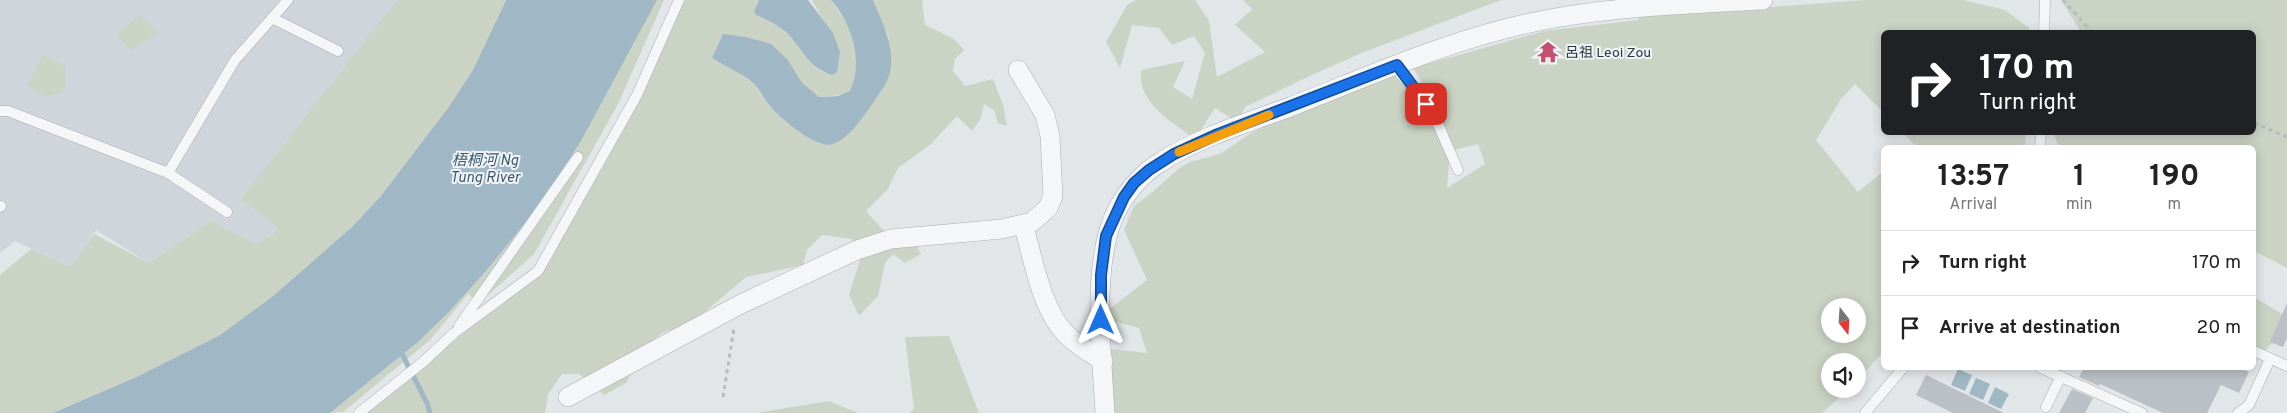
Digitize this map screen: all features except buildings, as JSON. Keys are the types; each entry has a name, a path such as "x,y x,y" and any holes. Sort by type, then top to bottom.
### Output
{"street":[{"path":"1105,413 1103,253 1106,236 1117,209 1134,183 1162,161 1183,150 1447,46 1524,25 1598,11 1649,4 1763,0"},
{"path":"568,397 739,305 857,250 891,239 963,234 1032,222 1048,208 1052,196 1050,136 1045,115 1018,70"},
{"path":"1023,224 1045,298 1054,319 1065,334 1103,361"}],"lane":[{"path":"168,173 235,60 288,0"},
{"path":"359,413 416,368 454,333 538,271 637,95 679,0"},
{"path":"2044,30 2045,0"},
{"path":"272,18 338,51"},
{"path":"1397,65 1434,115 1458,170"},
{"path":"0,111 8,111 168,173 227,212"},
{"path":"454,333 578,157"},
{"path":"2256,352 2287,366"},
{"path":"2238,413 2249,405 2270,359"},
{"path":"1865,413 1902,370"},
{"path":"2046,370 2142,413"},
{"path":"2046,407 2061,376"}],"path":[{"path":"2063,0 2090,30"},
{"path":"2256,123 2287,137"},
{"path":"723,396 739,305"}],"shaded area":[{"path":"0,0 397,0 390,12 242,199 280,228 256,244 212,221 149,263 96,230 70,267 15,241 0,253"}],"green space":[{"path":"397,0 506,0 473,70 448,108 380,197 352,227 273,296 220,335 136,377 53,413 0,413 0,275 31,249 70,267 94,234 149,263 212,221 256,244 279,229 241,199"},
{"path":"657,0 664,0 618,104 534,254 479,303 468,294 430,340 343,412 330,413 418,342 447,314 487,270 538,207 607,92"},
{"path":"679,0 759,0 755,8 758,16 776,25 792,38 816,68 832,75 837,71 840,52 812,0 831,0 854,34 858,77 850,91 841,95 819,97 734,69 755,85 770,107 827,144 889,38 873,0 922,0 925,25 954,39 964,50 955,59 953,71 965,86 993,79 1003,105 1007,126 998,123 994,110 984,104 981,118 972,131 957,116 931,144 898,168 888,189 866,211 884,231 915,243 921,254 905,263 893,254 885,263 878,296 859,316 849,295 860,260 852,239 822,235 807,250 803,265 746,277 693,322 662,333 646,346 626,383 604,395 579,374 562,374 548,394 545,413 356,413 453,342 538,271 664,34"},
{"path":"1136,0 1195,0 1209,21 1217,77 1265,52 1235,25 1252,9 1243,0 1501,0 1364,52 1314,74 1245,107 1237,122 1215,108 1195,139 1167,118 1150,102 1141,82 1141,70 1185,61 1173,87 1192,99 1205,53 1194,36 1172,45 1159,28 1132,25 1120,68 1106,42 1127,5"},
{"path":"1864,0 1963,0 2005,10 2029,28 2029,30 1881,30 1881,110 1855,84 1841,99 1816,140 1858,192 1881,173 1881,354 1866,370 1866,353 1821,353 1821,398 1839,398 1822,413 1105,413 1095,347 1147,353 1139,328 1099,317 1147,280 1124,230 1134,206 1178,169 1190,162 1220,154 1251,133 1294,112 1392,74 1410,88 1431,97 1413,68 1544,31 1639,20 1639,17","holes":["1478,144 1485,164 1447,188 1450,151"]},
{"path":"2061,0 2287,0 2287,268 2256,252 2256,145 2058,145 2054,135 2256,135 2256,30 2080,30"},
{"path":"140,15 158,33 131,50 116,34"},
{"path":"43,55 66,67 65,91 47,97 27,86"},
{"path":"1905,135 2026,135 2025,145 1915,145"},
{"path":"2256,298 2287,317 2287,329 2261,354 2256,352"},
{"path":"949,336 979,413 909,413 914,409 905,337"},
{"path":"829,401 858,413 756,413"}],"water":[{"name":"梧桐河 Ng Tung River","path":"506,0 657,0 581,141 538,207 487,270 447,314 418,342 330,413 53,413 136,377 220,335 273,296 352,227 380,197 448,108 473,70"},
{"path":"759,0 808,0 833,33 840,52 837,72 832,75 811,63 787,33 756,15 754,11"},
{"path":"831,0 873,0 888,39 891,61 887,81 862,118 845,137 833,144 826,145 799,132 770,106 754,84 712,58 723,34 746,37 771,44 787,59 802,83 819,97 838,96 850,91 856,68 854,43 845,20"},
{"path":"1958,370 1972,375 1965,391 1951,385"},
{"path":"1976,378 1990,384 1983,400 1969,394"},
{"path":"1995,387 2009,394 2001,409 1988,403"}],"waterway":[{"path":"400,350 427,403 430,413"}],"slow traffic":[{"path":"1179,152 1218,134 1269,115"}],"place":[{"name":"呂祖 Leoi Zou","path":"1548,52"}],"route":[{"path":"1101,320 1101,275 1106,236 1117,209 1134,183 1162,161 1218,134 1397,65 1426,104"}]}
